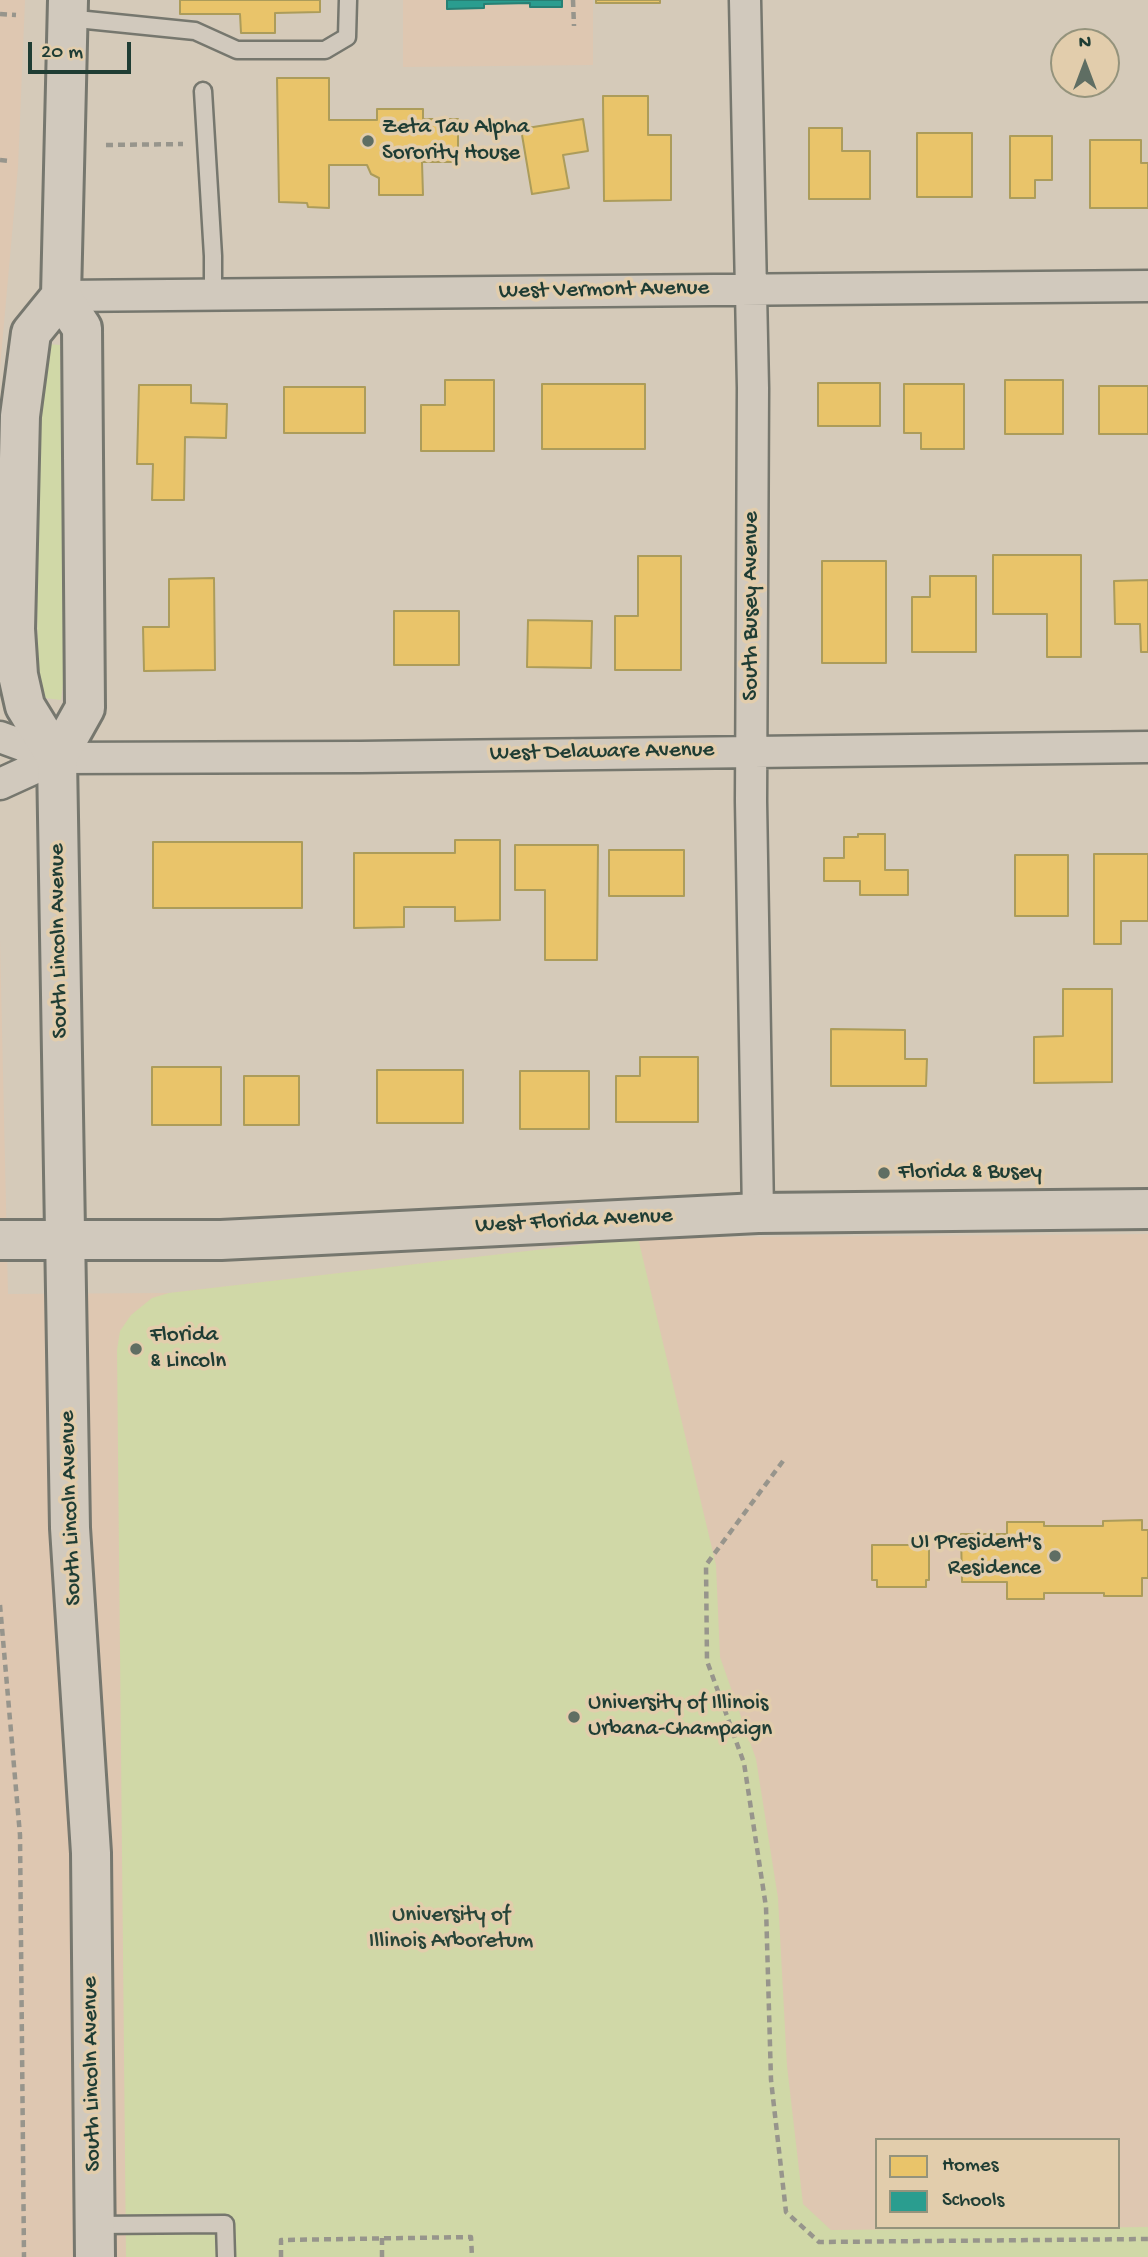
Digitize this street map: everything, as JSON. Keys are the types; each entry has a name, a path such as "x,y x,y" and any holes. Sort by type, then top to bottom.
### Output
{"main road":[{"path":"61,296 31,333 20,416 15,629 18,675 25,706 57,758 85,708 82,327 61,296 67,9"},
{"name":"South Lincoln Avenue","path":"57,758 70,1528 91,1853 95,2241"},
{"name":"West Florida Avenue","path":"0,1240 220,1240 758,1213 1148,1209"}],"street":[{"name":"South Busey Avenue","path":"745,0 753,388 751,752 758,1213"},
{"name":"West Vermont Avenue","path":"61,296 1148,286"},
{"name":"West Delaware Avenue","path":"0,737 57,758 1148,747"},
{"name":"West Delaware Avenue","path":"0,784 57,758"}],"lane":[{"path":"67,9 195,32 237,50 324,50 346,37 348,0"},
{"path":"203,90 213,295"},
{"path":"95,2241 225,2224 226,2257"}],"path":[{"path":"573,0 574,26"},
{"path":"0,14 16,15"},
{"path":"106,145 205,144"},
{"path":"0,160 10,160"},
{"path":"783,1461 706,1565 707,1661 744,1763 766,1907 771,2080 786,2212 819,2242 1148,2239"},
{"path":"0,1605 20,1835 24,2257"},
{"path":"281,2257 281,2240 471,2236 471,2257"},
{"path":"382,2238 382,2257"}],"shaded area":[{"path":"0,0 25,0 18,167 0,368"},
{"path":"403,0 593,0 593,65 403,67"},
{"name":"University of Illinois Urbana-Champaign","path":"0,940 8,1294 169,1293 638,1238 1148,1234 1148,2257 0,2257"}],"green space":[{"path":"46,344 60,345 64,676 61,700 44,698 38,665 36,538 43,353"},
{"name":"University of Illinois Arboretum","path":"638,1238 716,1565 720,1657 756,1759 778,1898 787,2066 803,2204 831,2230 1148,2227 1148,2257 126,2257 117,1350 120,1331 131,1315 152,1298 169,1293"}],"building: Homes":[{"path":"180,0 320,0 320,12 275,13 275,33 241,33 240,14 180,14"},
{"path":"596,0 660,0 660,3 596,3"},
{"name":"Zeta Tau Alpha Sorority House","path":"277,78 329,78 329,120 377,120 377,109 423,109 423,119 458,119 458,162 422,162 423,195 379,195 379,178 371,174 367,165 329,165 329,208 308,207 307,203 279,202"},
{"path":"603,96 648,96 648,135 671,135 671,200 604,201"},
{"path":"583,119 588,151 563,155 569,188 532,194 521,129"},
{"path":"809,128 842,128 842,151 870,151 870,199 809,199"},
{"path":"917,133 972,133 972,197 917,197"},
{"path":"1010,136 1052,136 1052,180 1035,180 1035,198 1010,198"},
{"path":"1090,140 1141,140 1141,163 1148,163 1148,208 1090,208"},
{"path":"445,380 494,380 494,451 421,451 421,405 445,405"},
{"path":"1005,380 1063,380 1063,434 1005,434"},
{"path":"818,383 880,383 880,426 818,426"},
{"path":"542,384 645,384 645,449 542,449"},
{"path":"904,384 964,384 964,449 921,449 921,433 904,433"},
{"path":"139,385 191,385 191,403 227,404 226,438 185,437 184,500 152,500 153,464 137,464"},
{"path":"1099,386 1148,386 1148,434 1099,434"},
{"path":"284,387 365,387 365,433 284,433"},
{"path":"993,555 1081,555 1081,657 1047,657 1047,614 993,614"},
{"path":"638,556 681,556 681,670 615,670 615,616 638,616"},
{"path":"822,561 886,561 886,663 822,663"},
{"path":"930,576 976,576 976,652 912,652 912,597 930,597"},
{"path":"214,578 215,670 144,671 143,627 169,627 169,579"},
{"path":"1148,580 1148,652 1141,652 1140,624 1115,624 1114,581"},
{"path":"394,611 459,611 459,665 394,665"},
{"path":"528,620 592,621 591,668 527,667"},
{"path":"858,834 885,834 885,870 908,870 908,895 860,895 860,881 824,881 824,858 844,858 844,837 858,837"},
{"path":"455,840 500,840 500,920 455,921 455,907 404,907 404,927 354,928 354,853 455,853"},
{"path":"153,842 302,842 302,908 153,908"},
{"path":"515,845 598,845 597,960 545,960 545,890 515,890"},
{"path":"609,850 684,850 684,896 609,896"},
{"path":"1094,854 1148,854 1148,921 1121,921 1121,944 1094,944"},
{"path":"1015,855 1068,855 1068,916 1015,916"},
{"path":"1063,989 1112,989 1112,1082 1034,1083 1034,1037 1063,1036"},
{"path":"831,1029 905,1030 905,1059 927,1059 926,1086 831,1086"},
{"path":"640,1057 698,1057 698,1122 616,1122 616,1076 640,1076"},
{"path":"152,1067 221,1067 221,1125 152,1125"},
{"path":"377,1070 463,1070 463,1123 377,1123"},
{"path":"520,1071 589,1071 589,1129 520,1129"},
{"path":"244,1076 299,1076 299,1125 244,1125"},
{"name":"UI President's Residence","path":"1142,1520 1142,1530 1148,1530 1148,1578 1142,1578 1142,1596 1044,1593 1044,1599 1007,1599 1007,1582 962,1582 961,1534 1007,1534 1007,1522 1044,1522 1044,1526 1103,1526 1103,1521"},
{"path":"872,1545 929,1545 929,1580 926,1580 926,1587 877,1587 877,1580 872,1580"}],"building: Schools":[{"path":"447,0 562,0 562,7 530,7 530,3 484,4 484,8 447,9"}],"place":[{"name":"Zeta Tau Alpha Sorority House","path":"368,141"},
{"name":"Florida & Busey","path":"884,1173"},
{"name":"Florida & Lincoln","path":"136,1349"},
{"name":"UI President's Residence","path":"1055,1556"},
{"name":"University of Illinois Urbana-Champaign","path":"574,1717"}]}
